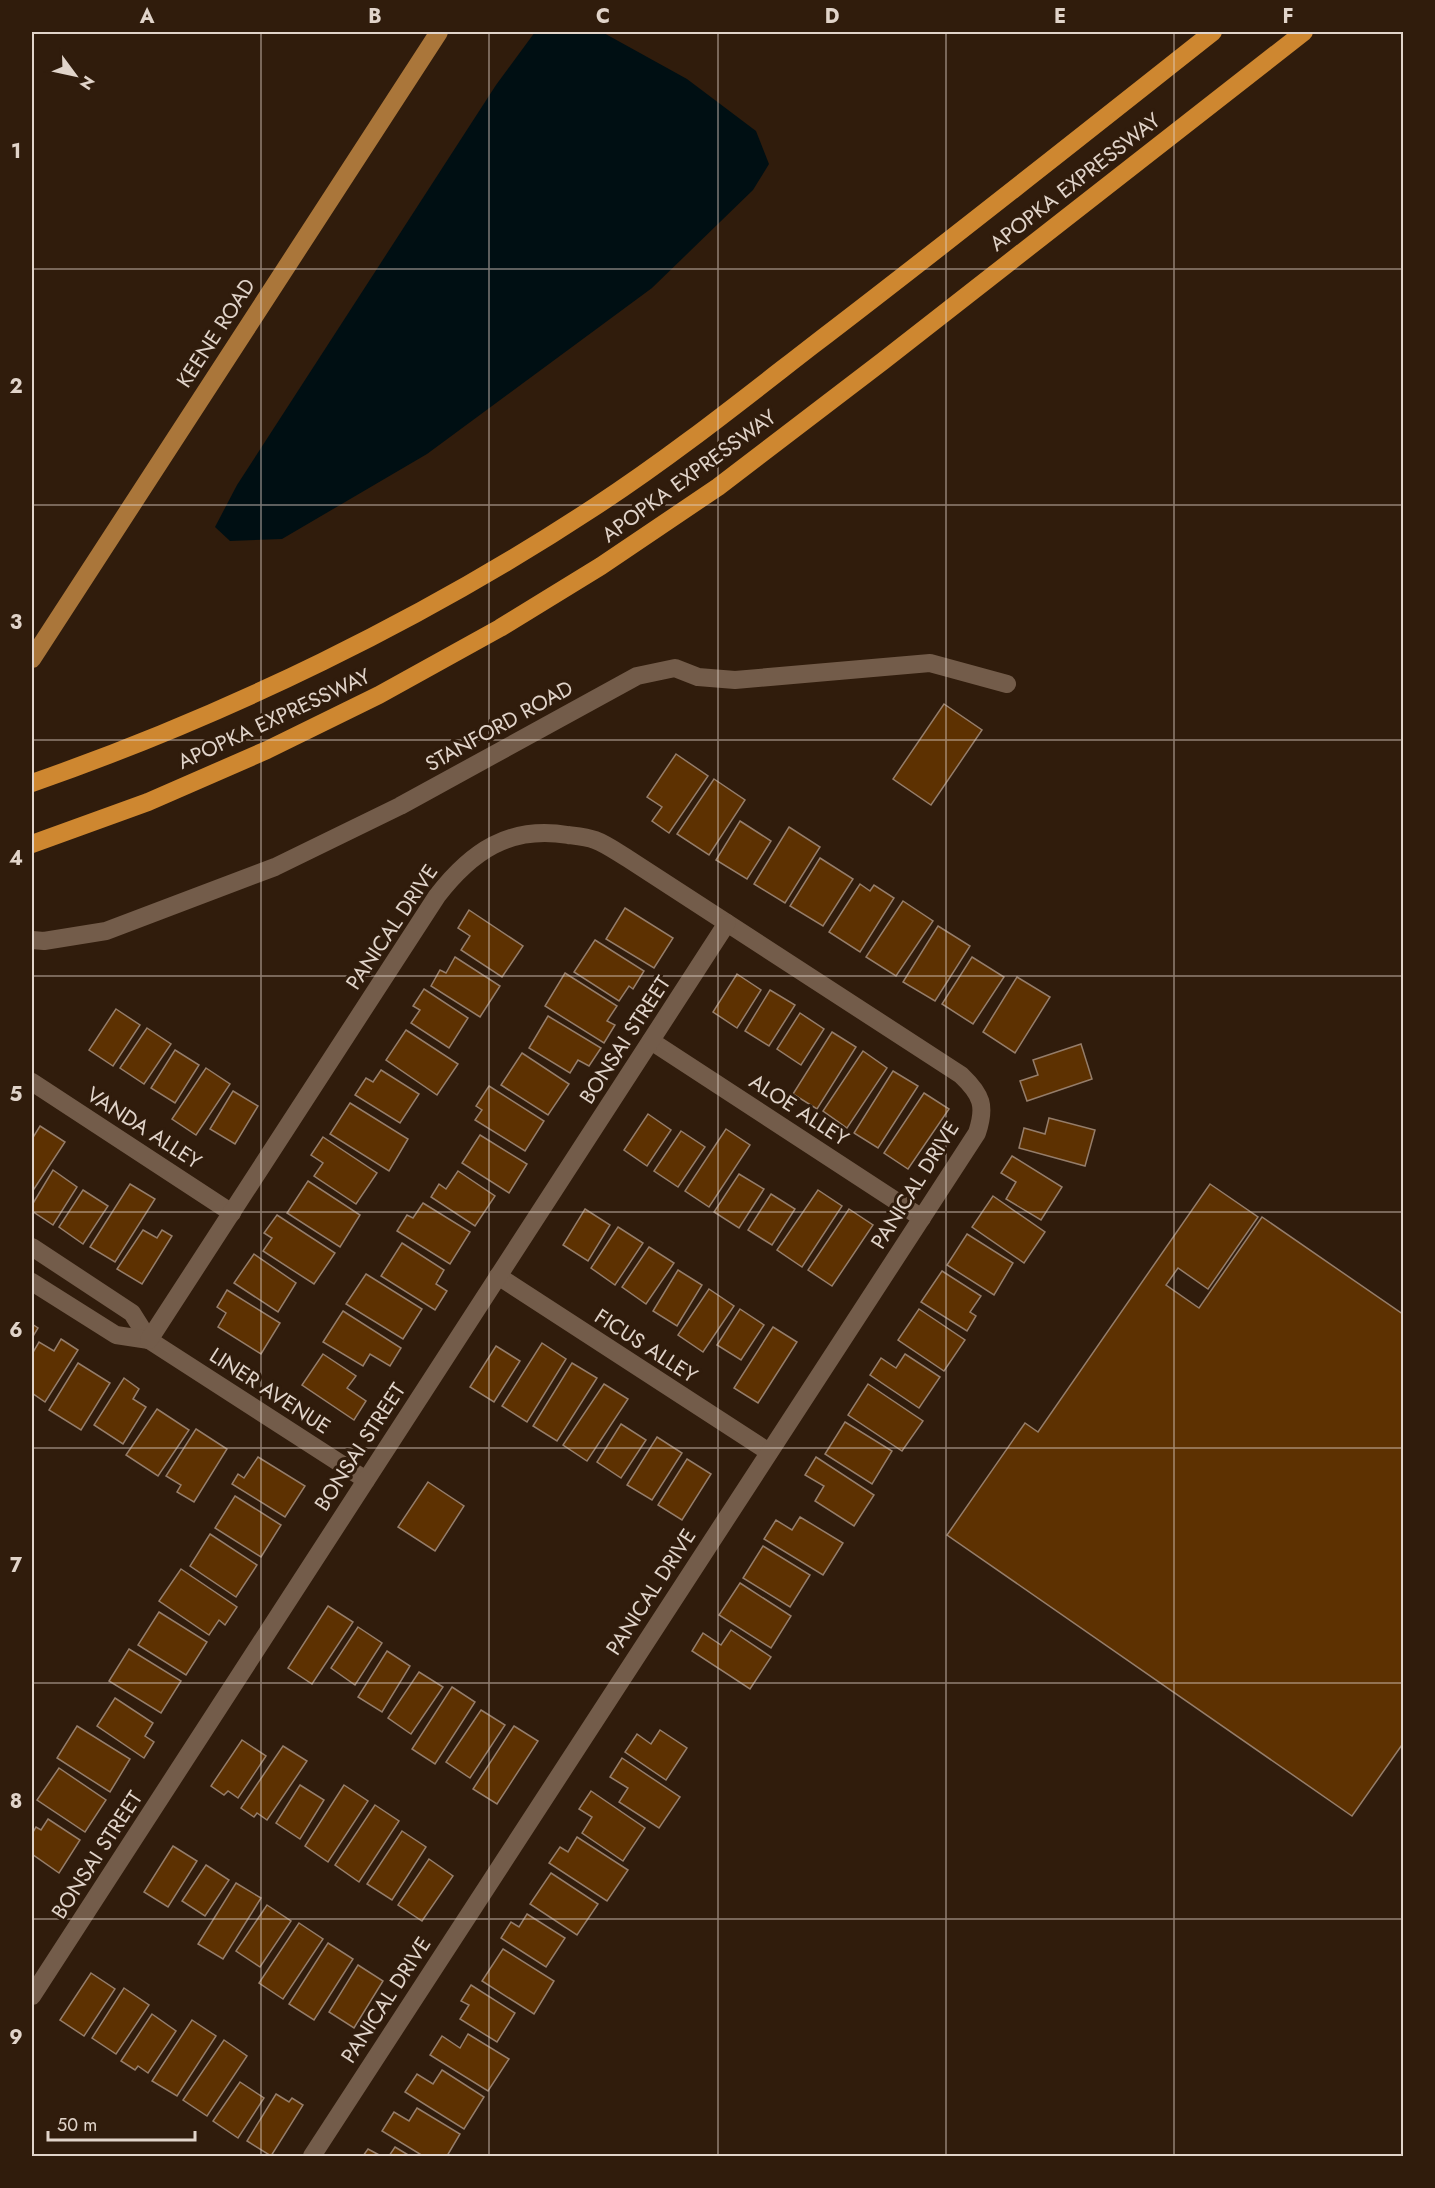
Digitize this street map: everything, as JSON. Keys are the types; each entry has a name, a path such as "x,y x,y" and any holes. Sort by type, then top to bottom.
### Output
{"highway":[{"name":"APOPKA EXPRESSWAY","path":"32,783 91,762 207,714 327,659 472,581 596,506 729,410 844,322 1213,32"},
{"name":"APOPKA EXPRESSWAY","path":"32,844 147,802 267,750 379,695 500,628 602,566 718,487 1304,32"}],"main road":[{"name":"KEENE ROAD","path":"32,659 439,32"}],"street":[{"name":"STANFORD ROAD","path":"32,940 44,941 106,931 275,867 400,806 637,676 675,668 698,677 735,680 930,663 1006,684"},
{"name":"PANICAL DRIVE","path":"149,1340 437,896 451,877 472,857 501,841 532,833 594,839 627,858 961,1075 975,1089 982,1105 982,1119 977,1133 312,2157"},
{"name":"BONSAI STREET","path":"32,1996 728,923"},
{"name":"ALOE ALLEY","path":"651,1041 922,1218"},
{"name":"VANDA ALLEY","path":"32,1082 232,1213"},
{"name":"LINER AVENUE","path":"32,1247 132,1313 149,1340"},
{"name":"FICUS ALLEY","path":"498,1276 769,1452"},
{"name":"LINER AVENUE","path":"32,1282 116,1335 149,1340 366,1480"}],"shaded area":[{"path":"535,32 602,32 687,79 756,131 769,164 753,190 652,288 427,454 282,539 230,541 215,527 237,485 496,85"}],"building":[{"path":"944,704 982,730 931,805 893,779"},
{"path":"676,754 708,776 669,833 652,821 662,807 647,797"},
{"path":"714,779 745,800 709,855 677,834"},
{"path":"740,821 771,841 747,879 716,860"},
{"path":"789,827 820,847 785,903 754,884"},
{"path":"820,858 853,879 823,926 790,906"},
{"path":"860,884 870,891 874,885 894,898 860,952 829,932"},
{"path":"903,901 933,921 896,976 866,957"},
{"path":"625,908 673,938 654,968 606,939"},
{"path":"469,910 523,946 502,977 461,950 470,936 458,928"},
{"path":"938,926 970,946 935,1001 903,982"},
{"path":"595,940 644,971 633,989 629,986 619,1001 574,972"},
{"path":"455,957 500,986 480,1017 431,986 440,970 446,973"},
{"path":"972,957 1004,977 973,1024 942,1004"},
{"path":"565,973 617,1006 607,1021 615,1025 604,1043 545,1006"},
{"path":"737,974 761,990 737,1028 713,1012"},
{"path":"1017,977 1050,997 1015,1053 983,1032"},
{"path":"424,989 468,1018 449,1048 411,1023 420,1010 413,1006"},
{"path":"770,990 795,1005 769,1046 745,1031"},
{"path":"116,1009 140,1025 113,1066 89,1050"},
{"path":"800,1013 824,1029 801,1065 777,1049"},
{"path":"548,1016 601,1048 589,1066 578,1060 570,1073 529,1048"},
{"path":"147,1028 171,1044 144,1084 120,1068"},
{"path":"406,1030 458,1064 437,1095 386,1060"},
{"path":"832,1032 856,1047 817,1109 793,1094"},
{"path":"1081,1044 1092,1079 1027,1101 1020,1081 1038,1075 1033,1060"},
{"path":"175,1050 199,1065 175,1103 151,1088"},
{"path":"863,1051 887,1068 847,1128 823,1111"},
{"path":"522,1053 569,1084 548,1115 501,1085"},
{"path":"206,1068 230,1084 196,1135 172,1119"},
{"path":"381,1070 419,1094 400,1123 355,1095 366,1078 373,1082"},
{"path":"893,1071 918,1086 878,1148 854,1133"},
{"path":"489,1086 544,1121 525,1151 475,1120 482,1110 476,1106"},
{"path":"233,1091 258,1106 235,1144 210,1129"},
{"path":"924,1093 949,1109 908,1169 884,1153"},
{"path":"350,1103 408,1139 389,1171 330,1134"},
{"path":"648,1114 671,1130 647,1166 624,1150"},
{"path":"1049,1118 1095,1130 1085,1166 1019,1148 1024,1128 1045,1134"},
{"path":"40,1126 65,1142 32,1192 32,1139"},
{"path":"726,1129 750,1145 709,1207 685,1191"},
{"path":"681,1131 705,1147 678,1187 654,1171"},
{"path":"480,1135 527,1164 509,1193 462,1163"},
{"path":"323,1137 377,1173 356,1204 314,1176 323,1163 311,1155"},
{"path":"1012,1156 1062,1187 1041,1220 1006,1199 1016,1182 1001,1173"},
{"path":"53,1170 77,1187 53,1225 32,1211 32,1205"},
{"path":"458,1171 495,1196 475,1226 431,1197 439,1184 446,1189"},
{"path":"739,1174 764,1189 739,1228 714,1212"},
{"path":"308,1181 360,1215 340,1247 287,1213"},
{"path":"130,1184 155,1199 115,1262 90,1247"},
{"path":"1210,1184 1258,1217 1208,1289 1178,1268 1166,1285 1199,1308 1262,1217 1404,1315 1404,1742 1352,1816 947,1535 1025,1423 1038,1432"},
{"path":"83,1190 108,1206 83,1244 59,1227"},
{"path":"818,1190 842,1206 802,1267 777,1250"},
{"path":"771,1194 795,1209 772,1245 748,1230"},
{"path":"993,1196 1045,1232 1024,1263 972,1227"},
{"path":"423,1203 470,1232 450,1264 397,1231 407,1215 413,1218"},
{"path":"585,1209 610,1225 588,1261 563,1245"},
{"path":"849,1209 873,1225 832,1286 808,1270"},
{"path":"277,1215 335,1253 314,1284 263,1251 272,1238 264,1233"},
{"path":"618,1227 643,1243 615,1285 591,1268"},
{"path":"143,1230 157,1238 162,1230 172,1236 142,1284 117,1269"},
{"path":"967,1234 1013,1263 994,1295 947,1265"},
{"path":"402,1243 444,1270 436,1284 447,1291 435,1310 381,1276"},
{"path":"649,1247 674,1263 646,1304 622,1287"},
{"path":"254,1254 296,1283 278,1312 234,1283"},
{"path":"678,1270 702,1285 677,1326 653,1311"},
{"path":"942,1271 981,1296 970,1312 976,1316 967,1331 921,1302"},
{"path":"366,1274 422,1309 403,1339 346,1304"},
{"path":"709,1289 734,1306 703,1352 678,1335"},
{"path":"227,1290 280,1323 261,1354 218,1327 226,1313 217,1307"},
{"path":"740,1309 764,1325 741,1360 717,1345"},
{"path":"919,1309 965,1340 944,1371 898,1340"},
{"path":"343,1311 401,1348 390,1366 370,1354 363,1366 323,1342"},
{"path":"32,1324 38,1328 32,1338"},
{"path":"773,1327 797,1342 758,1403 734,1388"},
{"path":"61,1339 78,1350 45,1402 32,1393 32,1354 39,1342 54,1351"},
{"path":"542,1343 566,1359 527,1422 502,1406"},
{"path":"496,1346 520,1361 494,1402 470,1387"},
{"path":"323,1354 356,1376 347,1388 366,1401 354,1420 302,1385"},
{"path":"905,1354 940,1377 919,1408 870,1375 881,1358 896,1368"},
{"path":"78,1363 110,1383 81,1430 49,1410"},
{"path":"572,1363 597,1378 557,1441 533,1426"},
{"path":"124,1378 139,1389 133,1399 146,1407 123,1444 94,1425"},
{"path":"604,1384 628,1399 587,1461 563,1445"},
{"path":"868,1384 923,1421 902,1451 848,1415"},
{"path":"157,1409 189,1430 158,1476 126,1455"},
{"path":"845,1422 892,1451 872,1484 825,1454"},
{"path":"621,1424 646,1440 621,1478 597,1462"},
{"path":"196,1429 227,1449 194,1502 177,1492 181,1485 166,1476"},
{"path":"657,1437 682,1453 652,1500 627,1485"},
{"path":"258,1457 305,1486 285,1517 232,1484 238,1474 244,1478"},
{"path":"816,1457 874,1495 854,1526 815,1501 824,1486 805,1475"},
{"path":"687,1459 711,1474 682,1520 658,1505"},
{"path":"428,1482 464,1506 435,1551 398,1527"},
{"path":"235,1496 281,1525 261,1557 215,1528"},
{"path":"800,1517 843,1543 823,1575 764,1539 776,1520 792,1530"},
{"path":"210,1534 257,1565 236,1597 190,1566"},
{"path":"763,1546 810,1575 790,1607 743,1578"},
{"path":"181,1569 237,1607 225,1625 219,1620 209,1635 159,1601"},
{"path":"740,1583 791,1616 771,1648 719,1615"},
{"path":"328,1606 353,1622 312,1684 288,1668"},
{"path":"159,1612 207,1642 186,1675 138,1645"},
{"path":"358,1627 382,1643 355,1685 331,1668"},
{"path":"731,1630 771,1657 750,1689 692,1651 703,1633 721,1645"},
{"path":"129,1649 181,1681 161,1713 109,1681"},
{"path":"387,1651 410,1666 382,1712 358,1697"},
{"path":"419,1672 443,1687 411,1734 388,1718"},
{"path":"452,1687 475,1702 435,1764 412,1749"},
{"path":"115,1698 153,1723 145,1736 154,1742 144,1758 97,1726"},
{"path":"481,1710 505,1725 470,1778 446,1762"},
{"path":"77,1726 130,1759 110,1792 57,1758"},
{"path":"514,1726 538,1741 497,1804 473,1789"},
{"path":"660,1730 687,1748 666,1780 625,1752 637,1734 651,1744"},
{"path":"242,1740 266,1756 238,1798 228,1791 224,1795 211,1786"},
{"path":"283,1746 307,1761 267,1820 257,1813 254,1817 241,1808"},
{"path":"622,1758 680,1797 659,1828 619,1802 628,1788 610,1777"},
{"path":"59,1768 106,1800 85,1832 37,1800"},
{"path":"300,1785 324,1800 300,1839 276,1823"},
{"path":"344,1785 368,1801 328,1862 305,1846"},
{"path":"591,1791 645,1828 623,1861 582,1833 592,1817 579,1809"},
{"path":"375,1805 399,1821 359,1882 335,1865"},
{"path":"48,1819 80,1840 59,1873 32,1854 32,1834 36,1827 41,1830"},
{"path":"402,1831 426,1847 392,1900 367,1884"},
{"path":"577,1837 628,1870 607,1901 549,1863 560,1847 568,1852"},
{"path":"173,1846 197,1861 168,1907 144,1892"},
{"path":"429,1859 453,1876 422,1921 398,1905"},
{"path":"206,1865 229,1880 205,1916 182,1901"},
{"path":"551,1873 598,1904 577,1935 530,1904"},
{"path":"236,1883 261,1898 223,1959 198,1944"},
{"path":"267,1905 291,1921 260,1967 236,1951"},
{"path":"527,1914 565,1938 546,1967 501,1938 511,1922 519,1927"},
{"path":"299,1923 323,1939 283,1999 259,1983"},
{"path":"328,1943 353,1959 314,2020 289,2004"},
{"path":"503,1949 554,1981 534,2014 482,1981"},
{"path":"358,1965 383,1981 354,2028 329,2012"},
{"path":"91,1973 115,1989 84,2036 60,2020"},
{"path":"471,1985 515,2013 497,2042 460,2019 469,2005 461,2001"},
{"path":"124,1988 149,2005 116,2054 92,2038"},
{"path":"152,2014 176,2031 148,2073 138,2066 135,2070 121,2061"},
{"path":"192,2020 216,2036 177,2096 152,2081"},
{"path":"468,2034 509,2059 488,2091 430,2055 442,2036 460,2048"},
{"path":"224,2040 247,2056 207,2116 183,2100"},
{"path":"442,2070 484,2097 464,2129 405,2092 417,2074 433,2084"},
{"path":"240,2082 264,2098 238,2138 213,2121"},
{"path":"276,2094 289,2102 292,2098 303,2105 271,2156 247,2141"},
{"path":"417,2108 460,2134 447,2156 423,2156 382,2131 394,2112 409,2121"},
{"path":"395,2147 410,2156 389,2156"},
{"path":"368,2149 381,2156 363,2156"}]}
